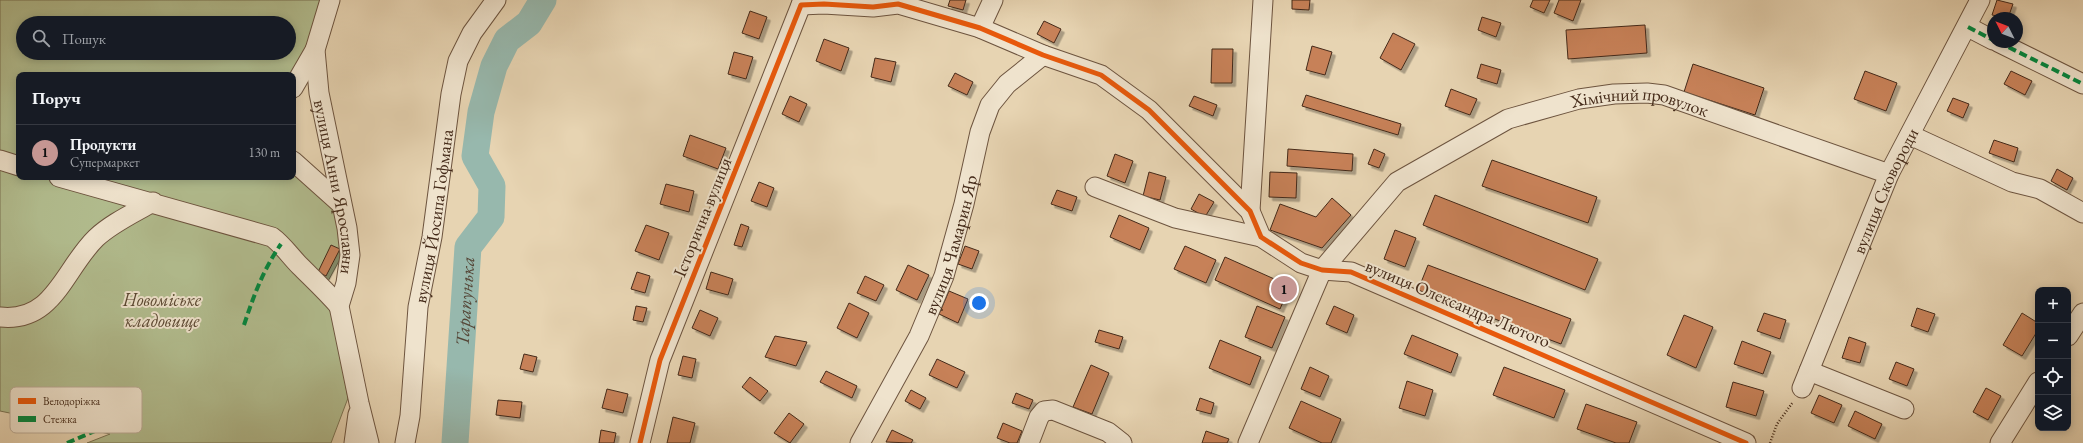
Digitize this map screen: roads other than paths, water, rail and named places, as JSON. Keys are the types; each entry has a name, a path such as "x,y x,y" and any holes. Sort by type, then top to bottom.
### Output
{"street":[{"name":"вулиця Анни Ярославни","path":"330,0 315,50 320,93 350,254 346,283 339,306 369,443"},
{"name":"вулиця Йосипа Гофмана","path":"405,443 410,416 418,307 432,237 451,94 458,61 472,34 496,0"},
{"path":"980,28 993,0"},
{"path":"1250,211 1263,0"},
{"path":"800,2 873,7 898,4 980,28 1044,56 1101,75 1149,110 1250,211 1261,237"},
{"name":"Історична вулиця","path":"640,443 660,360 800,2"},
{"name":"вулиця Сковороди","path":"1904,409 1806,380 1889,174 1968,27 1976,3"},
{"path":"1968,27 1987,37"},
{"path":"2010,48 2083,84"},
{"path":"296,83 315,50"},
{"name":"вулиця Чамарин Яр","path":"860,443 919,336 944,276 964,204 980,132 990,106 1007,84 1044,56"},
{"name":"Хімічний провулок","path":"1248,443 1322,270 1397,182 1508,119 1580,98 1648,93 1664,95 1889,174"},
{"path":"1910,135 2012,182 2040,189 2083,213"},
{"path":"0,160 16,165"},
{"path":"296,164 341,204"},
{"path":"70,180 153,202 272,237 324,288 339,306"},
{"name":"вулиця Олександра Лютого","path":"1095,187 1175,218 1261,237 1300,263 1322,270 1351,272 1746,443"},
{"path":"0,317 26,315 37,311 58,290 85,250 97,238 112,226 153,202"},
{"path":"2071,331 2083,313"},
{"path":"2000,443 2035,387"},
{"path":"354,443 359,402"},
{"path":"1028,443 1039,417 1044,411 1053,410 1108,432 1122,443"}],"waterway":[{"name":"Тарапунька","path":"455,443 468,247 491,217 492,186 475,156 481,112 494,66 507,40 529,23 543,0"}],"place":[{"name":"Продукти","path":"1284,289"}],"park label":[{"name":"Новоміське кладовище","path":"162,309"}]}
